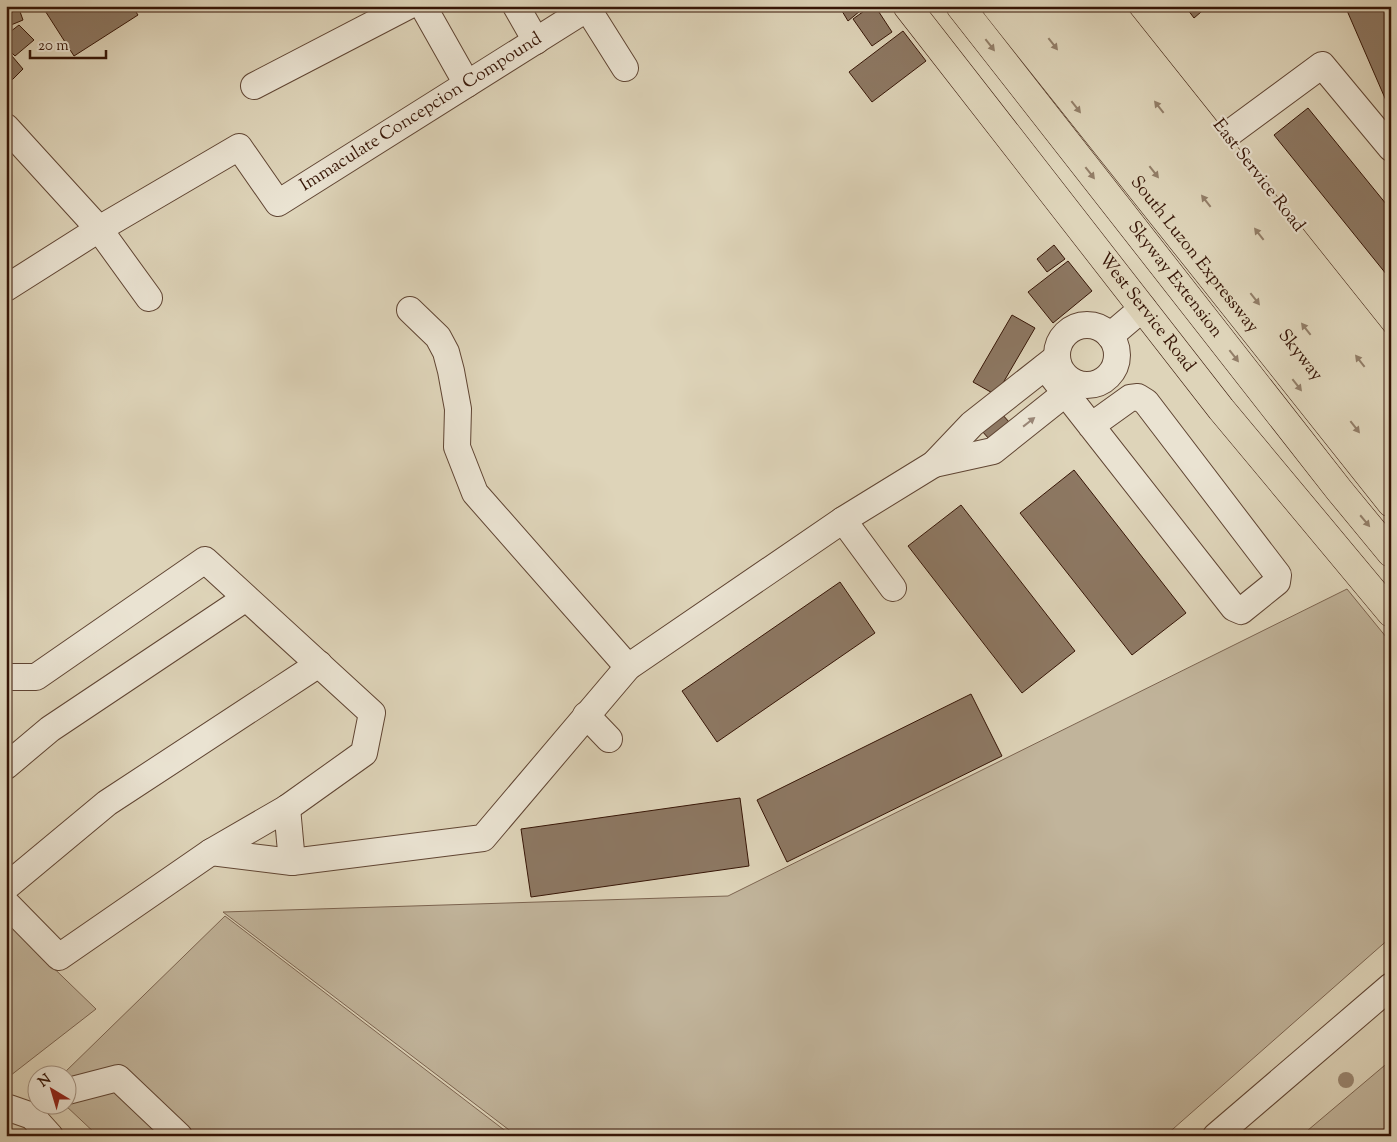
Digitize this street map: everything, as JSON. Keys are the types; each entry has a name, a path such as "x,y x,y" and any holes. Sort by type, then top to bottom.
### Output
{"main road":[{"name":"West Service Road","path":"907,6 1221,409 1391,613"},
{"name":"Skyway Extension","path":"960,6 1332,482 1391,552"},
{"name":"South Luzon Expressway","path":"996,6 1391,502"},
{"name":"Skyway","path":"1023,6 1391,471"},
{"name":"Skyway","path":"1051,6 1391,436"},
{"path":"1079,6 1391,399"},
{"path":"1107,6 1391,362"},
{"name":"East Service Road","path":"1122,6 1227,135 1391,348"}],"street":[{"path":"254,86 408,6"},
{"path":"423,6 467,84"},
{"path":"516,6 536,41"},
{"path":"588,7 625,68"},
{"name":"Immaculate Concepcion Compound","path":"99,229 239,146 278,203 588,7"},
{"path":"1227,135 1322,65 1391,148"},
{"path":"6,127 16,154 99,229 149,298"},
{"path":"6,288 99,229"},
{"path":"1110,336 1143,308"},
{"path":"410,310 438,337 446,352 458,409 456,447 475,493 628,668"},
{"path":"211,852 292,862 483,838 628,668 843,520 934,464 972,424 1051,363 1065,334 1080,326 1096,326 1110,336 1118,354 1112,372 1105,379 1096,384 1072,389 993,451 934,464"},
{"path":"1051,363 1058,367 1063,374 1091,426 1237,611 1241,611 1277,582 1278,575 1146,402 1138,397 1130,398 1091,426"},
{"path":"843,520 892,588"},
{"path":"6,677 36,677 205,560 372,713 364,753 288,808 211,852 59,957 6,903"},
{"path":"6,766 50,729 246,598"},
{"path":"6,886 107,803 319,664"},
{"path":"586,715 609,739"},
{"path":"288,808 292,862"},
{"path":"1216,1136 1391,986"},
{"path":"78,1089 118,1078 179,1136"},
{"path":"8,1109 28,1103"},
{"path":"8,1109 32,1116 50,1136"}],"shaded area":[{"path":"1347,589 1391,643 1391,937 1165,1136 517,1136 223,912 728,896"},
{"path":"225,916 512,1136 98,1136 75,1114 78,1114 78,1064 73,1064"},
{"path":"6,922 96,1009 6,1079"},
{"path":"1391,1060 1391,1136 1301,1136"}],"building":[{"path":"6,6 18,6 23,20 11,25 6,18"},
{"path":"42,6 132,6 138,15 74,56"},
{"path":"839,6 866,6 848,21"},
{"path":"871,6 875,6 892,32 872,46 853,19"},
{"path":"1185,6 1208,6 1194,18"},
{"path":"1345,6 1391,6 1391,112"},
{"path":"19,25 34,40 15,56 6,47 6,35"},
{"path":"903,31 926,61 872,102 849,72"},
{"path":"12,56 23,69 10,82 6,77 6,61"},
{"path":"1308,108 1391,210 1391,280 1274,135"},
{"path":"1054,245 1065,259 1047,272 1037,259"},
{"path":"1068,261 1092,291 1053,323 1028,292"},
{"path":"1012,315 1035,328 996,395 973,382"},
{"path":"1001,413 1010,423 990,440 981,430"},
{"path":"1074,470 1186,613 1132,655 1020,513"},
{"path":"961,505 1075,651 1022,693 908,546"},
{"path":"840,582 875,633 717,742 682,691"},
{"path":"971,694 1002,756 787,862 757,800"},
{"path":"740,798 749,866 531,897 521,829"}]}
